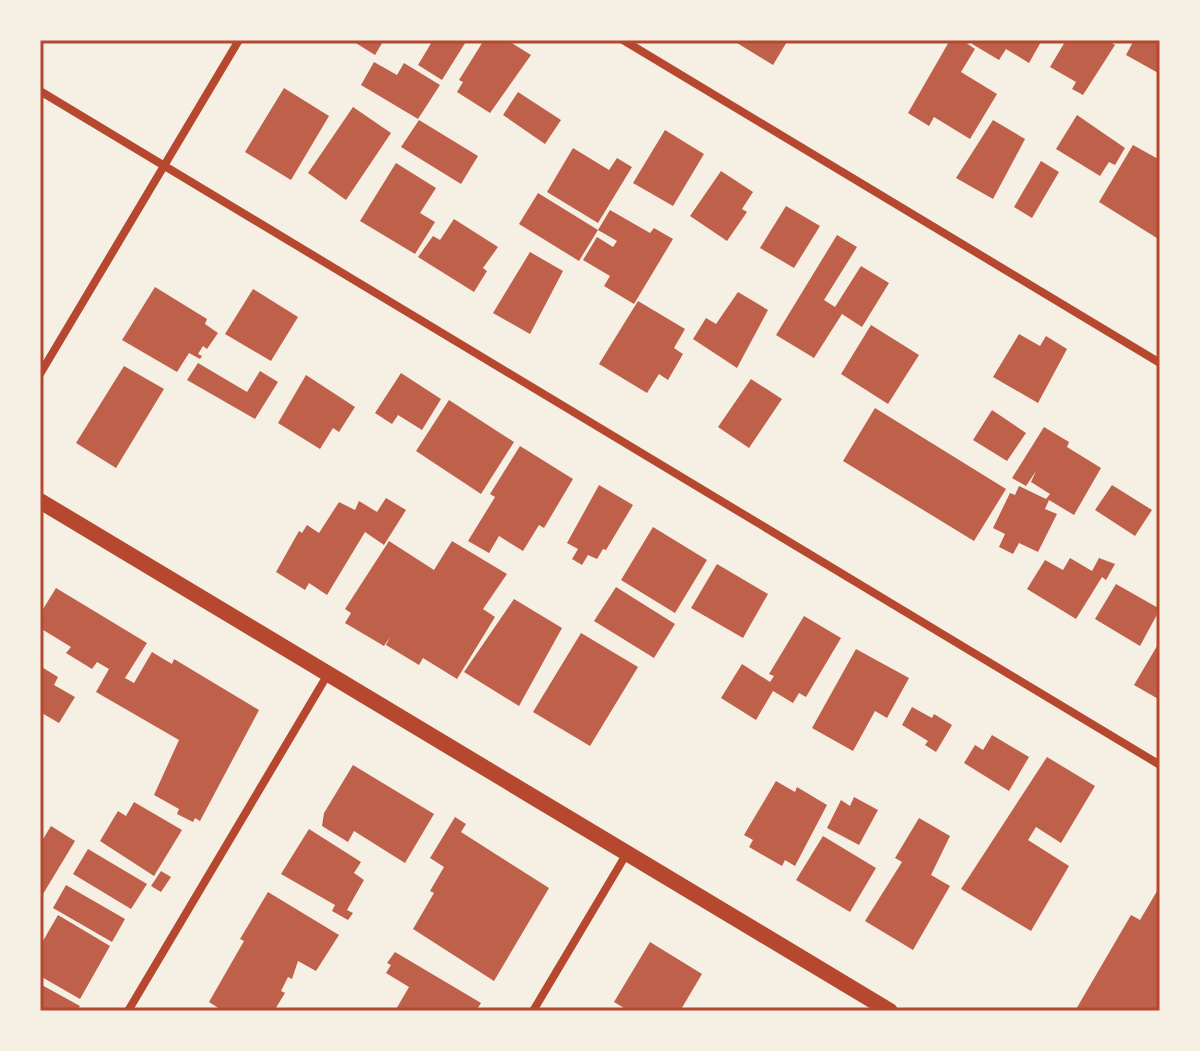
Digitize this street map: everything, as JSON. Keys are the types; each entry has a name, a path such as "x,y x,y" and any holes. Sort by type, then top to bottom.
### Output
{"main road":[{"path":"40,501 890,1011"}],"street":[{"path":"40,374 239,40"},
{"path":"623,40 1160,363"},
{"path":"40,91 1160,765"},
{"path":"128,1011 328,674"},
{"path":"533,1011 627,853"}],"building":[{"path":"351,40 384,40 375,55"},
{"path":"433,40 467,40 442,80 418,65"},
{"path":"484,40 507,40 531,55 490,113 457,92 463,82 459,80"},
{"path":"732,40 788,40 773,65"},
{"path":"950,40 962,40 975,49 961,72 997,94 970,139 934,117 929,126 908,113"},
{"path":"975,40 1042,40 1029,63 1006,49 999,60 972,44"},
{"path":"1066,40 1107,40 1115,45 1083,95 1072,89 1076,82 1050,67"},
{"path":"1134,40 1160,40 1160,74 1126,55"},
{"path":"374,62 397,75 404,63 440,85 418,119 361,85"},
{"path":"284,88 329,116 291,180 245,152"},
{"path":"518,92 561,120 545,144 503,115"},
{"path":"353,107 391,133 346,200 308,173"},
{"path":"1077,115 1125,148 1115,165 1109,162 1100,176 1056,149"},
{"path":"419,120 478,156 461,184 401,147"},
{"path":"993,120 1025,139 993,199 956,178"},
{"path":"665,130 704,154 673,206 633,183"},
{"path":"1133,145 1160,160 1160,240 1099,202"},
{"path":"573,148 609,170 617,158 632,167 598,223 547,192"},
{"path":"1041,161 1059,172 1032,218 1014,207"},
{"path":"396,163 436,188 420,213 435,222 415,254 360,221"},
{"path":"721,171 753,192 742,209 747,212 727,241 690,216"},
{"path":"538,193 598,230 579,261 519,224"},
{"path":"786,206 820,226 794,268 760,248"},
{"path":"610,210 650,233 654,228 673,239 634,304 604,286 610,276 583,260 597,237 613,247 617,241 598,230"},
{"path":"454,219 498,247 483,268 487,271 474,292 418,257 433,236 440,240"},
{"path":"837,235 857,247 824,300 835,307 861,266 889,283 862,327 842,314 814,358 776,335"},
{"path":"530,252 563,271 530,334 493,313"},
{"path":"155,287 207,319 205,324 218,333 207,349 203,346 198,354 202,356 200,359 189,353 177,372 122,340"},
{"path":"253,289 298,317 271,361 225,334"},
{"path":"738,292 768,310 737,368 693,339 706,318 716,324"},
{"path":"638,301 685,329 674,348 683,354 668,380 659,374 647,393 599,364"},
{"path":"871,325 919,355 888,404 841,374"},
{"path":"1019,334 1040,346 1046,336 1067,349 1038,403 993,377"},
{"path":"198,363 247,392 260,371 278,382 255,419 187,380"},
{"path":"124,366 164,389 116,468 76,443"},
{"path":"401,373 441,399 422,430 398,415 392,424 375,413"},
{"path":"306,375 355,407 339,432 333,428 320,449 278,423"},
{"path":"751,379 782,399 749,448 718,427"},
{"path":"449,400 514,442 481,494 416,451"},
{"path":"875,408 1006,489 974,541 843,461"},
{"path":"992,410 1026,433 1007,461 973,440"},
{"path":"1044,427 1069,442 1067,447 1101,468 1074,515 1049,500 1045,509 1057,514 1038,552 1019,543 1013,554 999,547 1005,534 993,528 1010,493 1015,495 1019,486 1046,499 1050,494 1031,482 1036,471 1026,486 1012,478"},
{"path":"520,446 573,479 544,528 539,525 523,551 499,536 489,553 468,541 495,497 490,494"},
{"path":"599,485 633,505 606,550 603,549 597,559 588,555 582,565 572,559 578,549 567,543"},
{"path":"1112,485 1152,510 1135,536 1095,510"},
{"path":"386,498 406,510 384,545 365,532 327,595 309,583 305,590 276,572 299,531 302,533 307,525 319,533 339,502 355,510 359,501 377,512"},
{"path":"653,527 707,560 675,613 621,580"},
{"path":"389,541 434,570 452,541 507,574 483,609 495,617 457,679 423,658 419,665 386,645 390,637 384,646 345,623 351,613 345,609"},
{"path":"1070,558 1092,571 1099,558 1115,564 1106,580 1102,577 1076,619 1027,589 1045,560 1063,570"},
{"path":"717,564 768,594 743,638 691,608"},
{"path":"1116,584 1160,609 1140,646 1095,619"},
{"path":"616,587 675,624 654,658 594,621"},
{"path":"56,588 147,643 125,678 134,683 152,652 172,664 174,659 259,710 200,821 195,818 193,822 177,814 179,809 154,795 179,740 96,692 109,669 97,662 92,669 66,653 71,647 40,628 40,614"},
{"path":"514,599 562,628 519,706 464,672"},
{"path":"804,616 841,638 806,697 799,693 793,703 773,691 756,720 721,698 742,664 770,682 774,676 769,674"},
{"path":"581,633 638,667 590,746 533,712"},
{"path":"1160,641 1160,700 1134,685"},
{"path":"856,649 909,678 887,718 875,711 853,751 812,728"},
{"path":"40,666 58,677 54,685 75,697 59,723 40,712"},
{"path":"912,707 932,718 934,714 952,725 936,752 925,745 928,741 902,725"},
{"path":"992,735 1029,757 1009,791 964,763 975,745 983,750"},
{"path":"1047,757 1095,786 1061,843 1036,827 1028,840 1069,866 1031,931 961,889"},
{"path":"353,765 434,814 405,863 354,831 348,842 322,826 324,813"},
{"path":"776,781 795,792 797,787 827,805 795,866 785,860 782,866 749,847 753,840 744,835"},
{"path":"854,797 878,810 859,845 827,828 841,800 850,806"},
{"path":"134,802 182,830 154,876 100,841 118,811 126,816"},
{"path":"455,817 466,824 461,832 549,888 494,981 413,929 434,893 430,891 444,867 430,858"},
{"path":"919,818 950,836 931,875 950,886 913,950 865,921 902,862 895,858"},
{"path":"51,826 75,841 40,899 40,844"},
{"path":"309,829 361,862 354,873 364,880 347,910 353,913 348,920 332,911 335,905 281,874"},
{"path":"823,836 876,868 850,912 796,880"},
{"path":"88,849 147,884 131,909 73,874"},
{"path":"161,871 171,877 161,892 151,886"},
{"path":"66,885 125,919 112,942 53,908"},
{"path":"1160,886 1160,1011 1075,1011 1131,915 1140,920"},
{"path":"268,892 339,935 316,971 298,961 274,1011 223,1011 209,1002 244,941 240,939"},
{"path":"58,915 110,946 80,999 40,976 40,946"},
{"path":"650,942 702,974 680,1011 629,1011 614,1002"},
{"path":"395,952 481,1003 476,1011 395,1011 409,987 386,973 391,965 387,963"},
{"path":"40,984 80,1006 77,1011 40,1011"}]}
